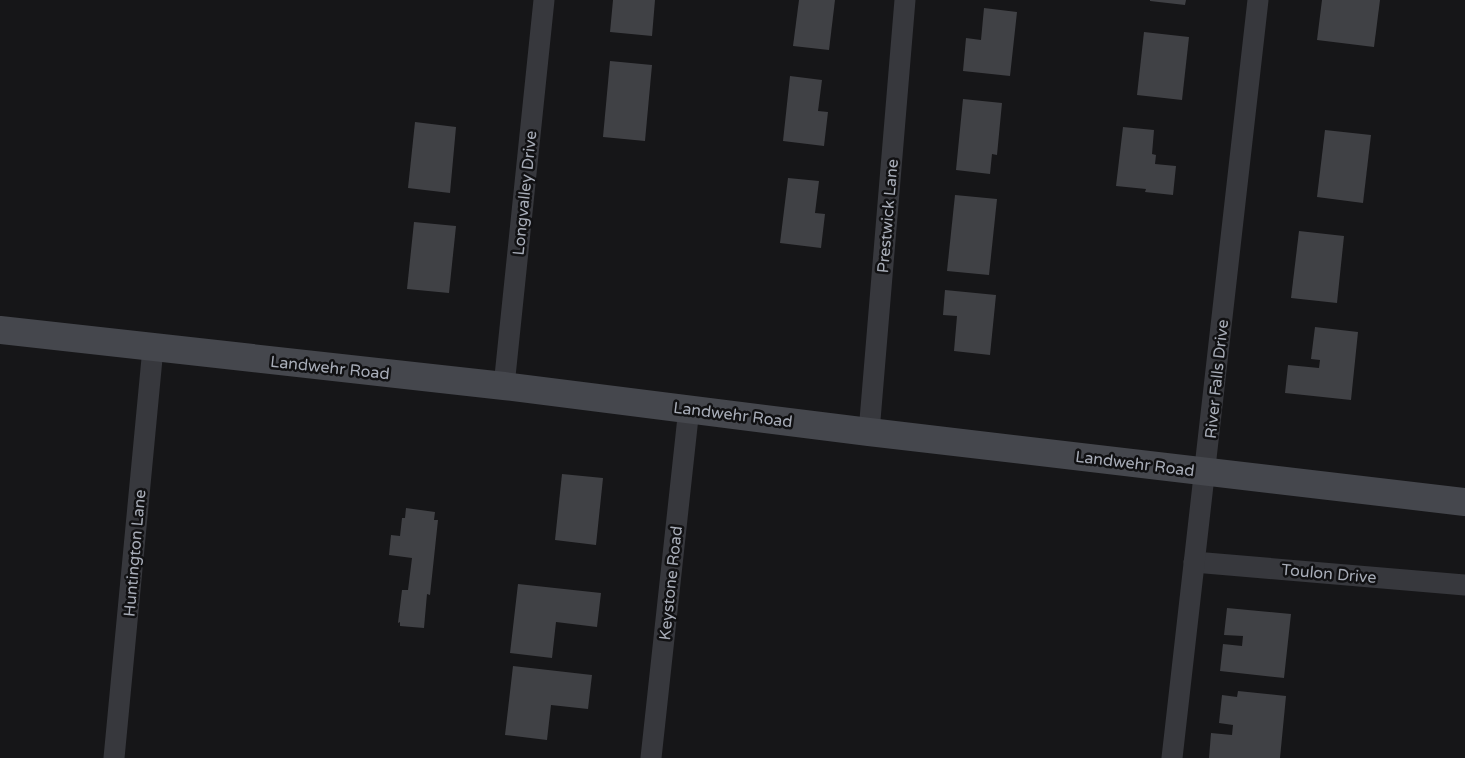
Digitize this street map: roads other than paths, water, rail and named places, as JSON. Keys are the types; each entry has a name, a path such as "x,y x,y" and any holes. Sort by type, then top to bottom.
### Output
{"main road":[{"name":"Landwehr Road","path":"0,330 504,386 869,432 1465,502"}],"street":[{"name":"Longvalley Drive","path":"504,386 544,0"},
{"name":"Prestwick Lane","path":"869,432 906,0"},
{"name":"River Falls Drive","path":"1172,758 1258,0"},
{"name":"Huntington Lane","path":"114,758 153,348"},
{"name":"Keystone Road","path":"651,758 689,408"},
{"name":"Toulon Drive","path":"1194,562 1465,585"}]}
